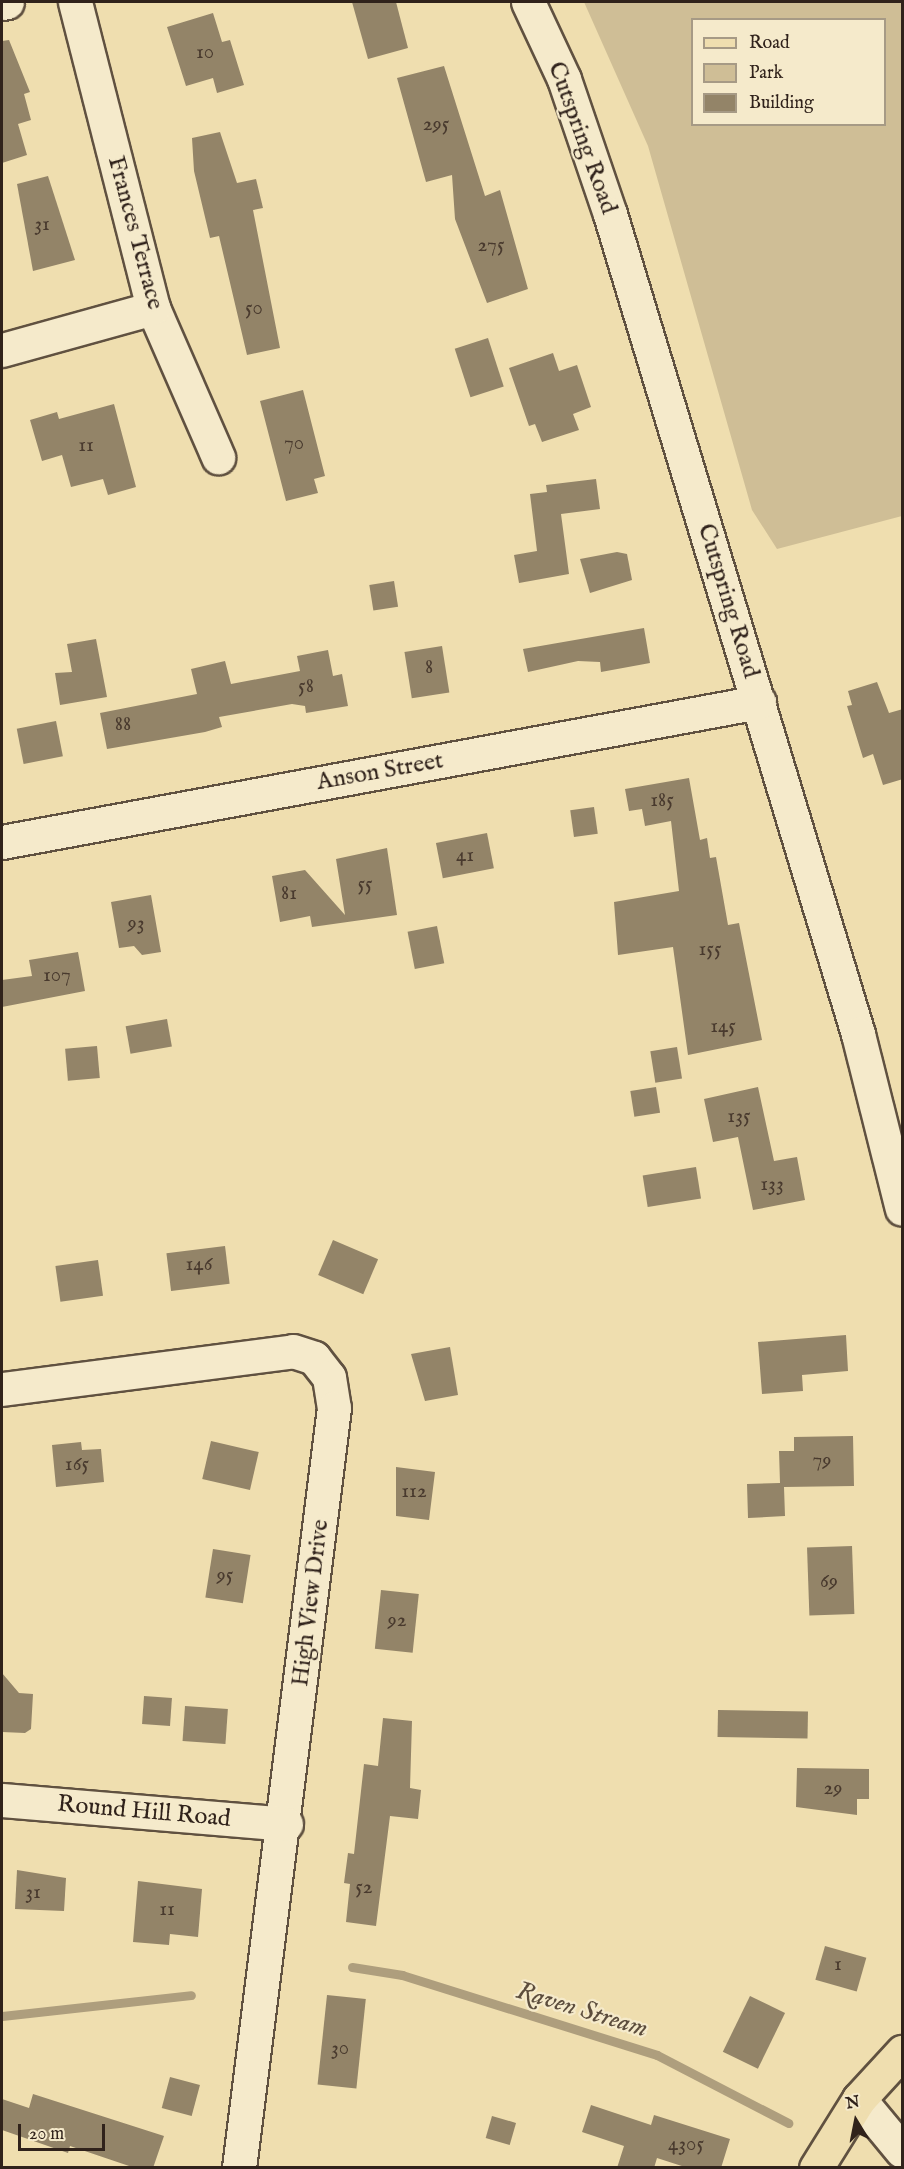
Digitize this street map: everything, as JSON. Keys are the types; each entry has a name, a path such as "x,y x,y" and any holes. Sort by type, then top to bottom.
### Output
{"main road":[{"path":"816,2168 859,2099 903,2052"}],"street":[{"path":"2,3 7,2"},
{"name":"Frances Terrace","path":"75,2 153,308 218,457"},
{"name":"Cutspring Road","path":"528,2 564,79 610,214 858,1034 903,1209"},
{"path":"2,350 153,308"},
{"name":"Anson Street","path":"2,842 759,702"},
{"name":"High View Drive","path":"2,1389 293,1351 323,1367 334,1408 286,1824 239,2168"},
{"name":"Round Hill Road","path":"2,1800 286,1824"},
{"path":"859,2099 903,2151"}],"green space":[{"path":"584,2 902,2 902,516 777,549 752,510 648,146"}],"building":[{"path":"352,2 396,2 408,48 368,59"},
{"path":"213,13 222,42 230,40 244,85 217,93 213,78 186,86 167,27"},
{"path":"9,40 30,92 24,94 31,120 18,124 27,155 2,163 2,41"},
{"path":"444,66 485,196 500,190 528,289 487,303 455,219 452,175 426,182 397,78"},
{"path":"220,132 237,183 256,179 263,208 253,210 280,348 247,355 219,236 210,238 194,171 192,138"},
{"path":"48,176 75,260 33,271 17,184"},
{"path":"488,338 504,387 470,397 455,349"},
{"path":"553,353 559,371 577,365 591,407 573,414 579,430 542,442 535,424 529,426 509,368"},
{"path":"303,390 325,476 314,479 318,493 286,501 260,401"},
{"path":"114,404 136,487 108,495 103,479 71,487 62,455 42,461 30,420 57,412 59,419"},
{"path":"596,479 600,509 561,514 569,574 519,583 514,555 537,551 530,494 547,492 546,485"},
{"path":"617,552 627,554 632,580 590,593 580,559"},
{"path":"394,581 398,607 373,611 369,585"},
{"path":"644,628 650,663 601,672 600,662 578,661 528,672 523,649"},
{"path":"96,639 107,697 60,705 55,673 72,672 67,644"},
{"path":"442,646 449,692 412,698 404,652"},
{"path":"328,650 333,676 342,674 348,706 306,713 305,706 292,704 219,717 222,727 205,732 107,749 100,713 197,694 191,669 225,661 231,684 300,671 297,656"},
{"path":"877,682 889,713 903,709 903,779 883,785 873,754 863,758 847,706 852,705 848,691"},
{"path":"56,721 63,756 24,764 17,729"},
{"path":"689,778 700,840 707,838 710,858 716,857 728,925 739,923 762,1040 688,1055 673,947 618,955 614,902 679,891 671,821 645,826 642,809 629,811 625,789"},
{"path":"594,807 598,834 574,837 570,810"},
{"path":"487,833 494,868 443,878 436,843"},
{"path":"387,848 397,915 312,927 310,916 280,922 272,876 305,870 345,915 336,859"},
{"path":"151,895 161,952 142,955 134,946 119,948 111,902"},
{"path":"437,926 444,963 415,969 408,932"},
{"path":"78,952 85,991 2,1007 2,980 32,976 29,960"},
{"path":"167,1019 172,1047 131,1054 126,1026"},
{"path":"97,1046 100,1078 68,1081 65,1049"},
{"path":"677,1047 682,1079 655,1083 650,1051"},
{"path":"656,1087 660,1113 634,1117 630,1091"},
{"path":"758,1087 774,1161 797,1157 805,1200 753,1210 738,1137 713,1142 704,1099"},
{"path":"696,1167 701,1199 648,1207 643,1175"},
{"path":"333,1240 378,1259 363,1294 318,1275"},
{"path":"225,1246 230,1284 171,1291 166,1253"},
{"path":"98,1260 103,1296 60,1302 55,1266"},
{"path":"846,1335 848,1371 802,1375 803,1391 762,1394 758,1342"},
{"path":"450,1347 458,1395 425,1401 411,1354"},
{"path":"853,1436 854,1486 784,1487 785,1516 748,1518 747,1484 780,1483 779,1451 794,1451 794,1437"},
{"path":"211,1441 259,1452 250,1490 202,1479"},
{"path":"81,1442 82,1450 101,1449 104,1482 56,1487 52,1445"},
{"path":"396,1467 435,1472 429,1520 396,1516"},
{"path":"852,1546 854,1614 809,1616 807,1548"},
{"path":"213,1549 251,1555 243,1603 205,1597"},
{"path":"381,1590 419,1594 413,1653 375,1649"},
{"path":"2,1673 19,1693 33,1694 31,1729 25,1733 2,1732"},
{"path":"144,1696 172,1698 170,1726 142,1724"},
{"path":"185,1706 228,1709 225,1744 183,1741"},
{"path":"718,1710 808,1712 808,1739 718,1737"},
{"path":"383,1718 412,1721 410,1788 421,1790 418,1819 390,1816 376,1926 346,1922 350,1884 344,1883 348,1853 354,1854 364,1764 378,1766"},
{"path":"797,1768 869,1769 869,1799 857,1799 857,1815 796,1807"},
{"path":"17,1870 66,1878 64,1911 15,1909"},
{"path":"138,1881 202,1889 198,1937 170,1934 169,1945 133,1942"},
{"path":"825,1946 866,1958 857,1991 815,1980"},
{"path":"327,1995 366,1999 356,2089 318,2085"},
{"path":"750,1996 785,2013 758,2069 723,2052"},
{"path":"170,2077 200,2085 192,2116 162,2108"},
{"path":"33,2094 164,2136 153,2168 135,2168 70,2146 68,2153 2,2130 2,2099 29,2108"},
{"path":"591,2105 651,2125 654,2115 730,2139 721,2168 688,2168 657,2158 654,2168 617,2168 624,2146 582,2132"},
{"path":"492,2116 516,2123 510,2145 486,2138"}],"waterway":[{"name":"Raven Stream","path":"352,1967 402,1975 657,2055 788,2123"},
{"name":"Raven Stream","path":"2,2016 191,1995"}]}
